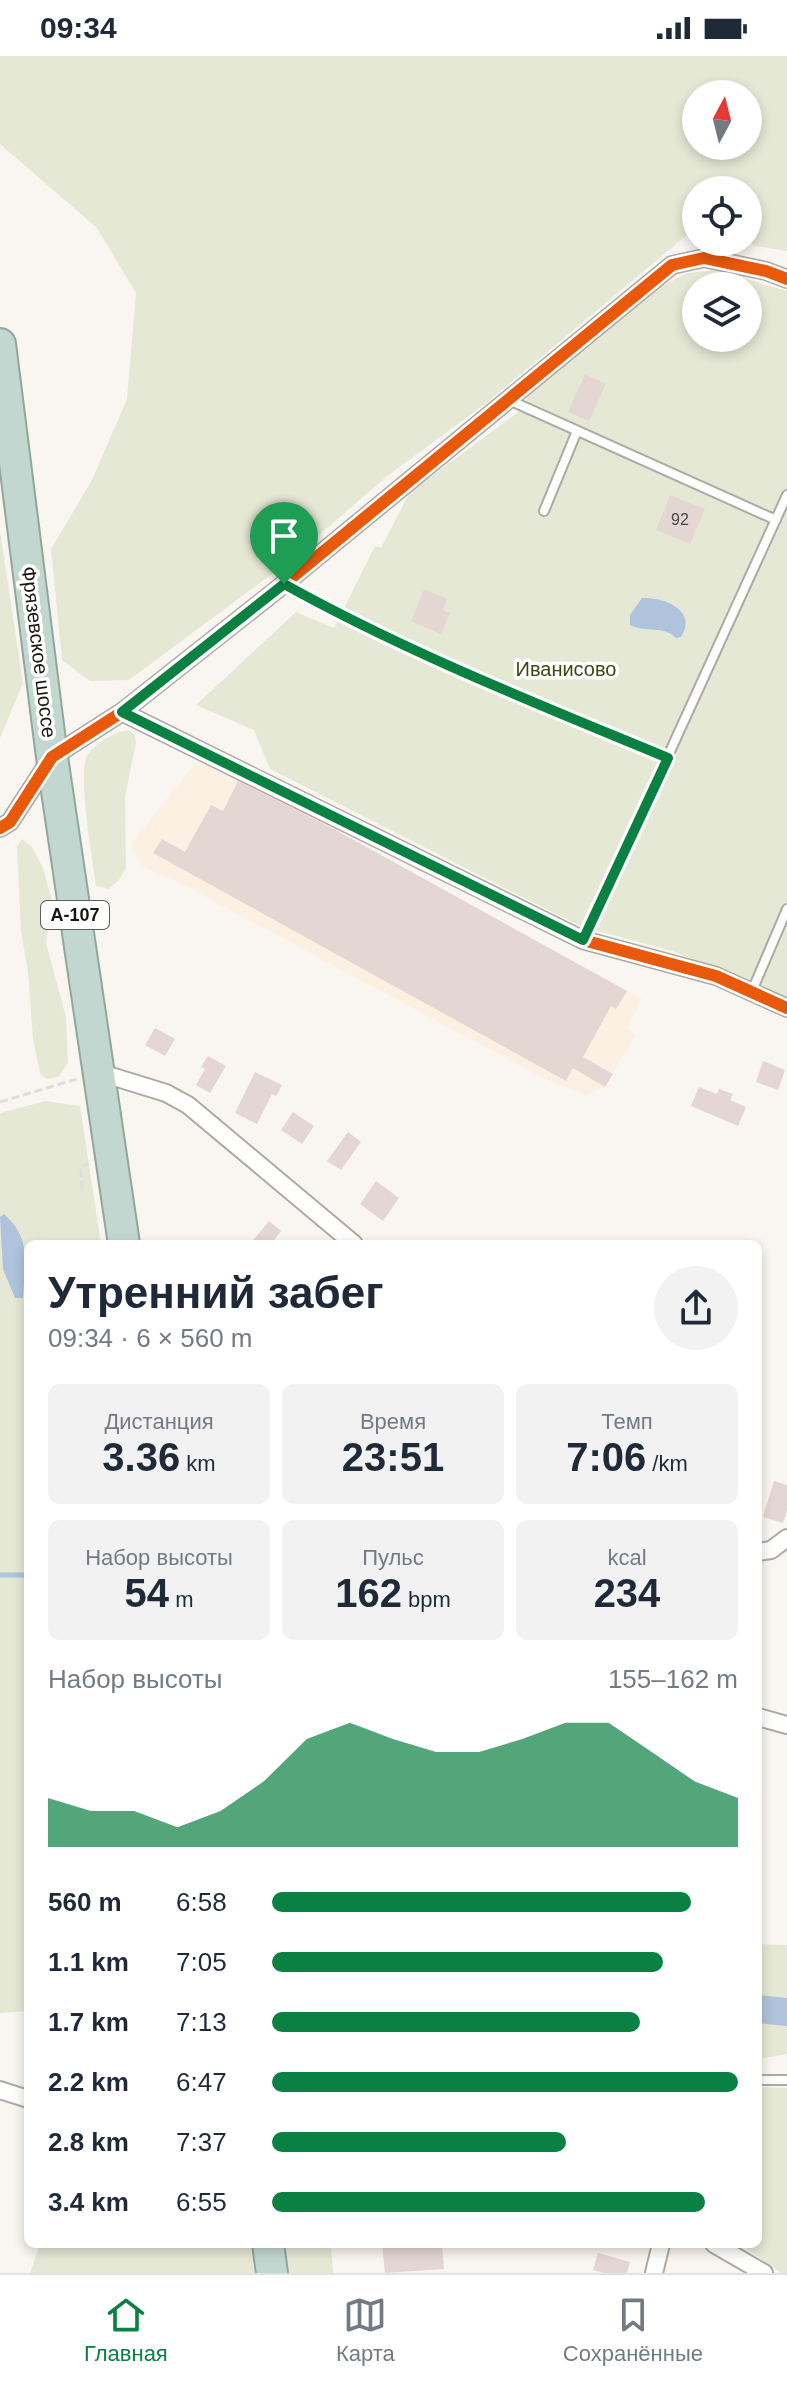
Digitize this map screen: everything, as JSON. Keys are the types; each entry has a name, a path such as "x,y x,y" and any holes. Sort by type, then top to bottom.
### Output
{"highway":[{"name":"Фрязевское шоссе","path":"0,344 88,1075 123,1240"},
{"path":"269,2248 272,2273"}],"street":[{"path":"0,828 10,822 52,757 122,712 284,584 672,265 704,258 786,278"},
{"path":"122,712 583,940 716,976 787,1008"},
{"path":"88,1075 166,1093 188,1105 349,1240"},
{"path":"762,1551 771,1550 787,1538"},
{"path":"762,1718 787,1725"},
{"path":"0,2090 24,2098"},
{"path":"654,2273 660,2248"},
{"path":"721,2248 764,2273"}],"lane":[{"path":"508,400 776,520"},
{"path":"544,511 577,431"},
{"path":"583,940 787,495"},
{"path":"284,584 453,669 668,758"},
{"path":"752,991 787,909"},
{"path":"762,2080 787,2080"}],"path":[{"path":"0,1102 88,1075"},
{"path":"82,1189 80,1166 92,1164"}],"shaded area":[{"path":"201,756 642,999 627,1028 635,1035 605,1087 586,1095 543,1078 184,885 142,866 131,844"}],"green space":[{"path":"0,56 787,56 787,251 762,247 762,176 682,176 682,239 485,404 386,477 288,562 129,680 90,681 62,660 51,549 92,480 127,399 136,293 97,228 0,144"},
{"name":"Иванисово","path":"682,276 682,352 762,352 762,284 787,291 787,997 672,951 583,927 556,914 270,769 254,730 196,705 296,612 334,628 375,546 381,548 410,492 517,413 529,392 644,296"},
{"path":"0,531 23,683 0,738"},
{"path":"128,730 135,735 136,743 125,796 126,868 109,889 96,886 84,766 87,756 95,747 111,736"},
{"path":"22,839 32,847 43,868 52,900 46,943 66,1017 68,1063 58,1077 47,1079 40,1073 33,1039 28,972 21,931 17,846"},
{"path":"46,1101 80,1106 100,1240 24,1240 24,2011 0,2013 0,1113"},
{"path":"762,1944 787,1945 787,2054 762,2058"},
{"path":"762,2087 787,2088 787,2273 781,2273 746,2248 762,2248"},
{"path":"39,2248 251,2248 256,2273 30,2273"},
{"path":"282,2248 331,2248 333,2273 285,2273"}],"water":[{"path":"642,598 668,603 682,613 685,628 681,637 630,625 630,615"},
{"path":"4,1214 13,1223 23,1242 23,1298 15,1298 3,1269 0,1217"}],"building":[{"path":"585,374 606,384 589,421 568,412"},
{"path":"670,495 705,509 690,544 656,530"},
{"path":"424,589 447,599 443,610 450,613 441,634 411,621"},
{"path":"238,781 332,828 627,991 616,1009 611,1006 583,1057 613,1074 605,1087 573,1068 566,1081 153,853 162,839 185,852 211,805 223,811"},
{"path":"155,1028 175,1039 165,1056 145,1045"},
{"path":"208,1056 226,1066 210,1093 196,1085"},
{"path":"763,1061 785,1070 778,1090 756,1082"},
{"path":"255,1072 282,1085 276,1096 272,1094 257,1124 235,1113"},
{"path":"699,1087 717,1094 719,1089 733,1094 730,1100 746,1107 738,1126 691,1106"},
{"path":"293,1112 314,1126 302,1144 281,1130"},
{"path":"348,1132 361,1142 341,1170 327,1161"},
{"path":"376,1181 399,1198 383,1221 360,1204"},
{"path":"269,1221 281,1231 274,1240 253,1240"},
{"path":"774,1481 787,1485 787,1511 783,1523 763,1517"},
{"path":"382,2248 442,2248 444,2269 385,2273"},
{"path":"598,2253 630,2262 627,2273 593,2270"}],"waterway":[{"path":"0,1575 24,1575"},
{"path":"762,2009 787,2012"}],"cycle path":[{"path":"0,828 10,822 52,757 122,712 284,584 672,265 704,258 766,271 787,279"},
{"path":"122,712 583,940 716,976 787,1008"}],"route":[{"path":"284,584 453,669 668,758 583,940 122,712 284,584"}]}
